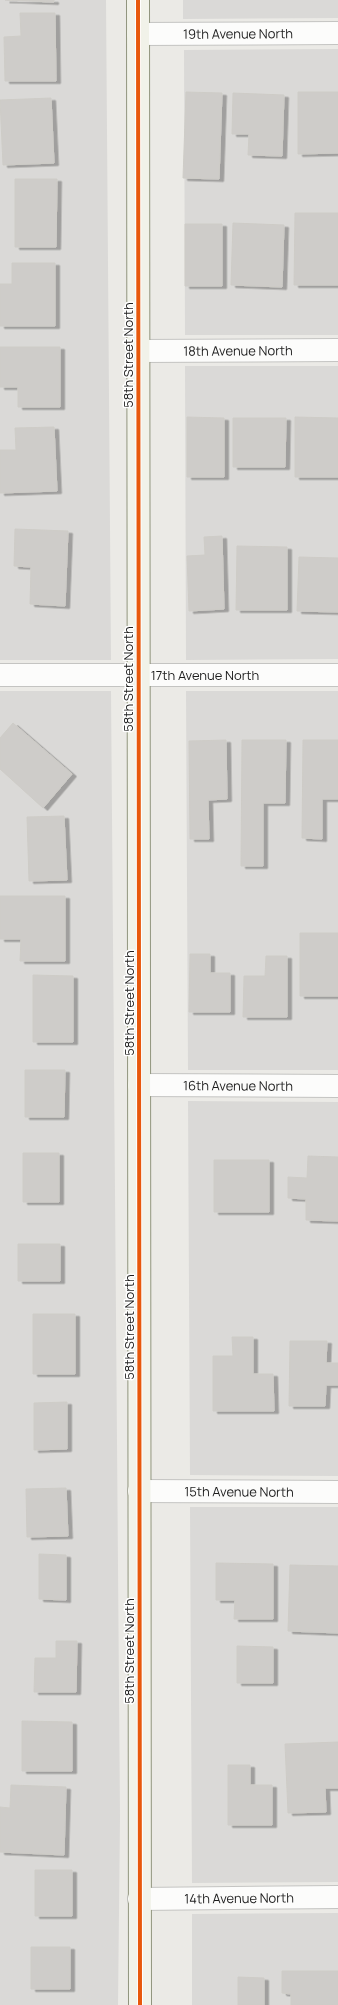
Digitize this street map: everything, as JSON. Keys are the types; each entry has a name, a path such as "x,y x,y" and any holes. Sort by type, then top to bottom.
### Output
{"street":[{"name":"58th Street North","path":"138,0 140,2005"},
{"name":"19th Avenue North","path":"138,34 338,33"},
{"name":"18th Avenue North","path":"138,351 338,350"},
{"name":"17th Avenue North","path":"0,675 338,675"},
{"name":"16th Avenue North","path":"139,1085 338,1086"},
{"name":"15th Avenue North","path":"139,1491 338,1492"},
{"name":"14th Avenue North","path":"139,1899 338,1897"}],"shaded area":[{"path":"0,0 106,0 111,660 0,660"},
{"path":"183,0 338,0 338,18 183,19"},
{"path":"338,49 338,335 185,335 184,50"},
{"path":"185,366 338,366 338,659 186,660"},
{"path":"0,691 111,691 120,1817 118,2005 0,2005"},
{"path":"186,691 338,691 338,1070 188,1070"},
{"path":"188,1101 338,1102 338,1476 190,1475"},
{"path":"190,1507 338,1507 338,1882 192,1883"},
{"path":"338,1913 338,2005 192,2005 192,1914"}],"building":[{"path":"5,0 54,0 54,2"},
{"path":"20,13 55,13 56,81 5,81 4,37 21,36"},
{"path":"186,92 222,93 219,179 183,178"},
{"path":"298,92 338,92 338,153 298,154"},
{"path":"233,93 284,95 282,156 248,155 249,134 232,134"},
{"path":"51,98 54,163 3,165 0,100"},
{"path":"15,179 57,179 56,247 15,247"},
{"path":"295,213 338,213 338,285 294,285"},
{"path":"233,223 284,225 282,287 231,285"},
{"path":"185,224 222,224 222,286 185,286"},
{"path":"12,263 55,263 55,326 0,326 0,284 12,284"},
{"path":"0,347 60,347 60,407 18,407 18,387 0,387"},
{"path":"187,417 224,418 224,477 187,477"},
{"path":"295,417 338,418 338,477 295,477"},
{"path":"233,418 286,418 285,467 233,467"},
{"path":"54,427 57,491 0,493 0,450 16,450 15,428"},
{"path":"15,529 68,531 65,606 30,604 31,567 14,566"},
{"path":"222,536 224,609 189,611 187,556 205,555 204,537"},
{"path":"237,546 287,547 287,610 236,610"},
{"path":"299,557 338,558 338,612 297,611"},
{"path":"13,723 72,774 43,808 0,769 0,738"},
{"path":"226,740 227,799 208,800 209,839 190,839 189,741"},
{"path":"242,740 286,740 285,803 263,803 263,866 241,866"},
{"path":"303,740 338,740 338,799 322,799 322,839 302,838"},
{"path":"64,816 67,880 29,881 27,817"},
{"path":"0,896 65,896 65,961 20,961 21,939 0,939"},
{"path":"300,933 338,933 338,996 300,996"},
{"path":"190,954 210,954 210,973 230,973 230,1012 189,1012"},
{"path":"266,956 287,956 287,1017 243,1017 244,976 265,976"},
{"path":"33,975 73,976 73,1042 33,1042"},
{"path":"25,1070 65,1070 64,1117 25,1117"},
{"path":"23,1153 59,1153 59,1202 23,1202"},
{"path":"308,1156 338,1157 338,1221 306,1220 306,1199 288,1198 288,1177 307,1178"},
{"path":"214,1160 269,1160 269,1212 214,1212"},
{"path":"18,1244 60,1244 60,1281 18,1281"},
{"path":"33,1314 75,1314 75,1374 33,1374"},
{"path":"232,1337 253,1337 253,1374 273,1374 274,1411 213,1411 213,1356 233,1356"},
{"path":"290,1341 327,1341 326,1363 338,1363 338,1385 326,1385 325,1406 289,1406"},
{"path":"67,1402 67,1449 34,1450 34,1403"},
{"path":"66,1488 68,1536 27,1537 26,1489"},
{"path":"39,1554 66,1555 66,1600 39,1599"},
{"path":"216,1563 273,1564 273,1619 234,1619 235,1600 216,1600"},
{"path":"290,1565 338,1566 338,1633 288,1631"},
{"path":"56,1641 77,1641 76,1692 34,1692 35,1658 56,1658"},
{"path":"237,1646 273,1647 273,1683 237,1683"},
{"path":"22,1721 72,1722 72,1771 22,1771"},
{"path":"338,1742 338,1788 325,1788 326,1812 288,1813 285,1744"},
{"path":"228,1765 250,1765 250,1785 272,1785 272,1825 228,1825"},
{"path":"11,1785 66,1787 64,1855 0,1852 0,1807 10,1808"},
{"path":"35,1870 72,1870 72,1916 35,1916"},
{"path":"31,1947 70,1947 70,1989 31,1989"},
{"path":"282,1971 338,1971 338,2005 291,2005 291,1994 282,1993"},
{"path":"238,1977 264,1978 264,2005 238,2005"}],"cycle path":[{"path":"138,0 140,2005"}]}
